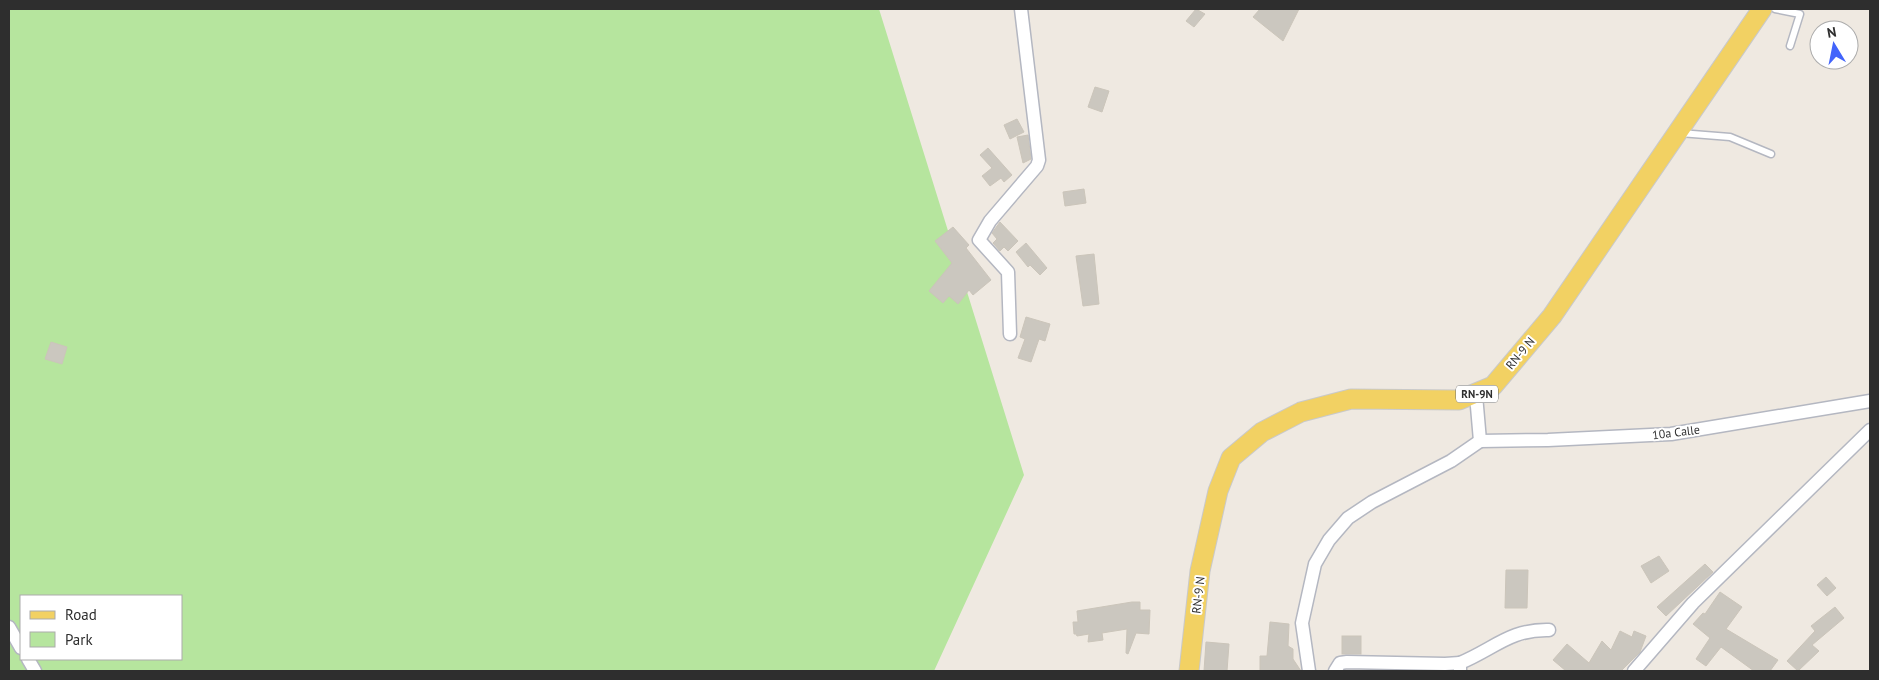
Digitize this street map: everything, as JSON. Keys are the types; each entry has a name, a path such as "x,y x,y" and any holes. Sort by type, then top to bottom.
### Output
{"main road":[{"name":"RN-9 N","path":"1189,671 1200,571 1218,491 1231,458 1262,432 1301,412 1351,399 1458,400 1476,395 1493,386 1552,316 1679,133 1762,9"}],"street":[{"path":"1010,334 1008,272 979,240 990,222 1038,166 1040,156 1021,9"},
{"path":"1309,671 1302,623 1315,564 1329,540 1348,518 1372,502 1451,461 1480,441 1476,395"},
{"name":"10a Calle","path":"1480,441 1672,434 1870,401"},
{"path":"1634,671 1693,603 1870,430"},
{"path":"9,628 20,646"},
{"path":"1334,671 1340,663 1347,662 1445,664 1460,667 1515,634 1533,630 1549,630"},
{"path":"29,660 36,671"}],"lane":[{"path":"1775,9 1800,14 1790,46"},
{"path":"1679,133 1730,137 1771,154"}],"green space":[{"path":"9,9 879,9 1024,475 934,671 9,671"}],"building":[{"path":"1196,9 1205,14 1194,27 1186,21"},
{"path":"1260,9 1299,9 1283,41 1253,17"},
{"path":"1095,87 1109,91 1102,112 1088,107"},
{"path":"1017,119 1024,132 1010,139 1004,125"},
{"path":"1028,135 1031,159 1023,163 1017,137"},
{"path":"988,148 1012,175 1004,182 1001,178 990,186 982,176 992,168 980,155"},
{"path":"1084,189 1086,203 1065,206 1063,192"},
{"path":"1000,222 1018,241 1008,251 1004,247 1000,251 993,243 997,239 992,233"},
{"path":"953,227 969,245 966,248 991,280 973,295 969,290 958,304 949,296 943,303 929,291 952,263 935,241"},
{"path":"1026,243 1047,268 1040,275 1030,265 1028,267 1016,252"},
{"path":"1094,254 1099,304 1083,306 1076,256"},
{"path":"1026,317 1050,324 1045,341 1039,339 1031,362 1018,358 1025,339 1020,337"},
{"path":"51,342 67,347 62,364 45,359"},
{"path":"1659,556 1669,571 1651,583 1641,566"},
{"path":"1705,564 1713,572 1666,616 1657,607"},
{"path":"1506,570 1528,570 1527,608 1505,608"},
{"path":"1826,577 1836,588 1827,596 1817,585"},
{"path":"1720,592 1742,607 1726,629 1778,660 1770,671 1754,671 1721,647 1706,666 1696,659 1710,638 1693,624 1703,613 1705,614"},
{"path":"1140,602 1140,610 1150,610 1149,634 1136,633 1128,654 1126,653 1127,629 1102,633 1103,640 1088,642 1089,634 1077,636 1074,634 1073,622 1078,622 1077,611"},
{"path":"1835,607 1844,618 1812,645 1819,651 1798,671 1787,661 1815,631 1811,626"},
{"path":"1270,622 1289,624 1288,646 1293,649 1293,659 1301,671 1260,671 1260,656 1267,656"},
{"path":"1620,631 1632,637 1634,631 1646,636 1640,652 1621,671 1566,671 1553,660 1567,644 1589,663 1602,641 1611,650"},
{"path":"1342,636 1361,636 1361,654 1342,654"},
{"path":"1206,642 1229,644 1227,671 1204,671"}]}
